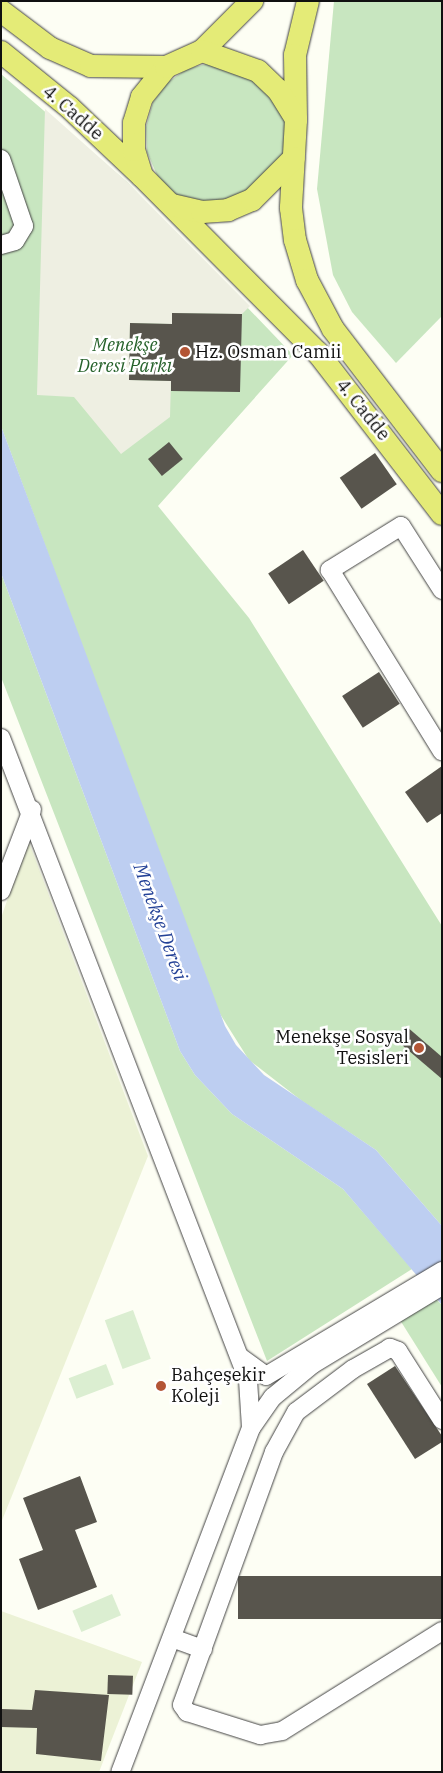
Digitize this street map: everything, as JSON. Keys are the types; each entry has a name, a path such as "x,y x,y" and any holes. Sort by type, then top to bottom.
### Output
{"main road":[{"path":"1,12 50,48 91,66 166,67 202,52 252,1"},
{"path":"166,67 142,97 134,123 134,150 142,176 171,205 202,212 228,210 252,200 294,158 296,120 295,55 308,1"},
{"name":"4. Cadde","path":"1,52 69,108 142,176"},
{"path":"202,52 258,71 278,90 296,120"},
{"name":"4. Cadde","path":"294,158 291,208 295,240 307,280 333,329 442,471"},
{"name":"4. Cadde","path":"171,205 318,353 442,514"}],"street":[{"path":"1,160 24,226 15,241 1,245"},
{"path":"442,590 401,526 330,570 442,750"},
{"path":"1,738 32,810 240,1357 248,1380 251,1428"},
{"path":"1,891 32,810"},
{"path":"126,1770 172,1638 251,1428 273,1397 314,1364 414,1295 442,1271"},
{"path":"249,1402 266,1376 414,1295 442,1286"},
{"path":"442,1420 398,1351 390,1348 353,1369 296,1412 274,1452 182,1705 187,1712 260,1735 282,1731 442,1631"},
{"path":"240,1357 266,1376"},
{"path":"172,1638 202,1649"}],"green space":[{"path":"334,1 442,1 442,316 396,363 352,312 333,275 317,189"},
{"path":"210,63 232,64 284,105 290,150 246,203 196,205 174,194 157,175 147,152 146,127 153,102 168,82 187,69"},
{"name":"Menekşe Deresi Parkı","path":"1,74 127,182 293,355 158,506 249,618 442,926 442,1226 376,1150 302,1101 249,1060 215,1006 1,426"},
{"path":"1,573 180,1051 195,1075 232,1114 343,1189 412,1269 267,1361 1,677"},
{"path":"28,840 148,1156 1,1523 1,918"},
{"path":"435,1298 442,1305 442,1387 400,1320"},
{"path":"133,1310 151,1359 123,1369 105,1320"},
{"path":"106,1364 114,1385 77,1399 69,1378"},
{"path":"112,1594 121,1615 81,1632 72,1611"},
{"path":"1,1611 142,1662 99,1772 1,1772"}],"shaded area":[{"path":"45,109 127,182 250,306 242,314 172,313 172,324 130,323 129,380 171,381 170,417 121,454 74,397 37,395"}],"water":[{"name":"Menekşe Deresi","path":"1,426 225,1026 236,1045 264,1075 376,1150 442,1226 442,1305 343,1189 232,1114 195,1075 180,1051 1,573"}],"building":[{"name":"Hz. Osman Camii","path":"172,313 242,314 240,392 171,391 171,381 129,380 130,323 172,324"},
{"path":"169,442 183,459 162,476 148,459"},
{"path":"375,453 397,484 362,509 340,478"},
{"path":"303,550 324,581 289,604 268,573"},
{"path":"379,672 400,704 363,728 342,696"},
{"path":"442,766 442,813 427,823 405,792"},
{"name":"Menekşe Sosyal Tesisleri","path":"406,1026 442,1057 442,1079 395,1039"},
{"path":"395,1366 442,1436 442,1442 415,1459 367,1384"},
{"path":"80,1476 97,1522 75,1530 97,1587 38,1610 19,1559 43,1550 23,1498"},
{"path":"238,1576 442,1576 442,1619 238,1619"},
{"path":"108,1675 133,1676 132,1695 107,1694"},
{"path":"35,1690 109,1695 101,1761 36,1754 37,1728 1,1727 1,1709 32,1710"}],"place":[{"name":"Hz. Osman Camii","path":"185,352"},
{"name":"Menekşe Sosyal Tesisleri","path":"419,1048"},
{"name":"Bahçeşekir Koleji","path":"161,1386"}]}
